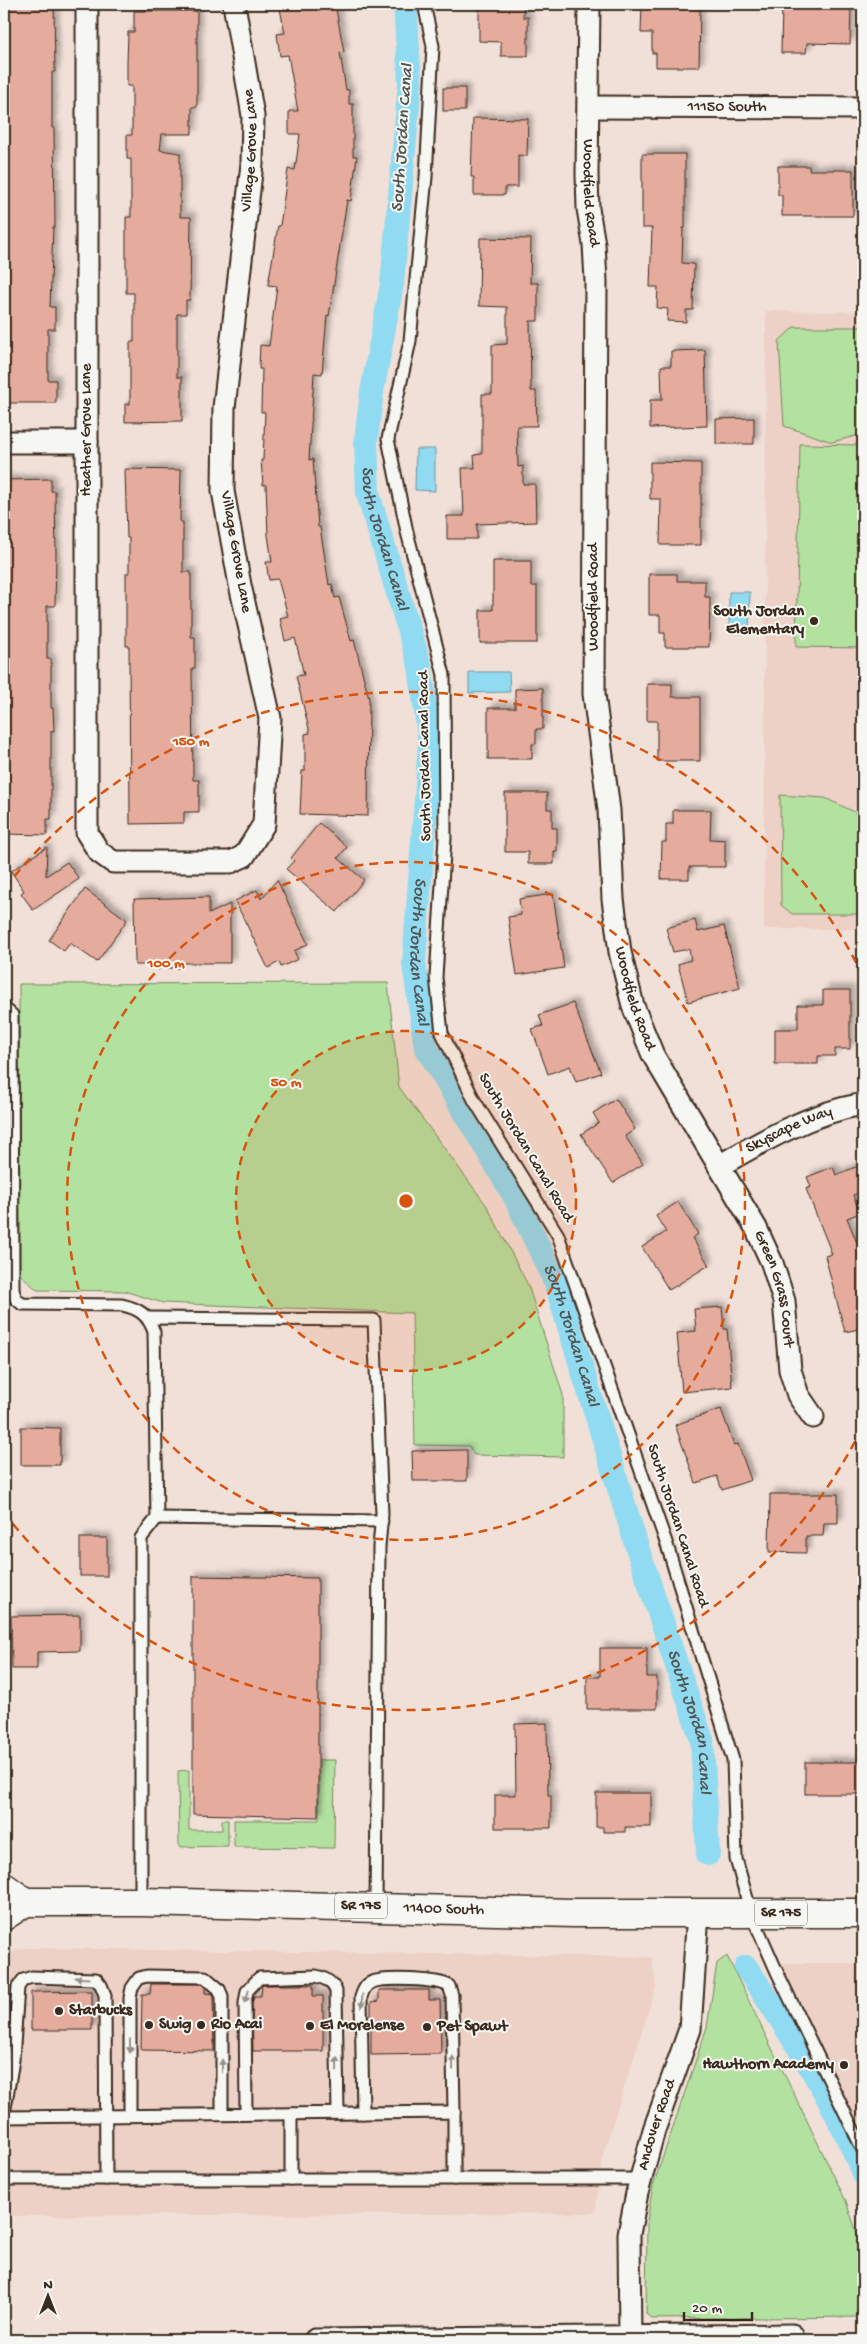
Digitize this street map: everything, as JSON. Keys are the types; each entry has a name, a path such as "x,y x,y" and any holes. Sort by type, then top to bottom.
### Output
{"main road":[{"name":"11400 South","path":"11,1902 376,1906 574,1913 863,1913"}],"street":[{"name":"Heather Grove Lane","path":"87,4 87,833 100,852"},
{"name":"Village Grove Lane","path":"100,852 113,862 231,862 244,856 264,824 270,718 240,584 223,491 224,408 252,164 254,116 234,4"},
{"name":"Woodfield Road","path":"590,4 588,209 594,244 596,281 594,694 609,810 612,899 620,952 633,1006 653,1055 719,1166"},
{"name":"11150 South","path":"589,107 863,108"},
{"path":"4,442 87,442"},
{"name":"Skyscape Way","path":"719,1166 764,1138 809,1120 863,1104"},
{"name":"Green Grass Court","path":"719,1166 756,1228 772,1263 784,1301 790,1370 798,1395 813,1417"},
{"name":"Andover Road","path":"630,2338 629,2234 654,2130 690,2029 698,1913"},
{"path":"315,2340 486,2340 792,2335"}],"lane":[{"name":"South Jordan Canal Road","path":"424,4 433,46 426,177 410,341 388,439 407,532 444,674 445,838 436,977 442,1033 474,1100 558,1234 667,1545 733,1760 736,1859 751,1913 777,1972 863,2150"},
{"path":"4,1008 12,1015 13,1290 16,1298 22,1304 122,1305 137,1308 149,1318 154,1332 157,1518 141,1538 141,1902"},
{"path":"149,1318 374,1320 382,1521 379,1547 376,1906"},
{"path":"157,1518 382,1521"},
{"path":"130,2115 130,1998 132,1988 139,1978 147,1976 205,1977 219,1989 222,1996 222,2114"},
{"path":"246,2114 244,2003 247,1991 259,1978 316,1976 324,1977 333,1984 336,1991 338,2113"},
{"path":"106,2179 105,2115 106,1994 102,1985 96,1979 87,1977 32,1977 23,1980 18,1987 13,2060 4,2115 105,2115 130,2115 291,2114 454,2112"},
{"path":"363,2113 361,1997 364,1987 372,1982 426,1979 449,1986 452,1994 454,2179"},
{"path":"291,2114 291,2179"},
{"path":"4,2179 641,2179"}],"shaded area":[{"name":"South Jordan Elementary","path":"766,311 863,312 863,929 764,929"},
{"path":"24,1948 652,1957 656,1987 604,2151 595,2213 4,2216 4,1954"},
{"name":"Hawthorn Academy","path":"780,1963 863,1963 863,2147 788,1984"}],"green space":[{"path":"794,327 863,327 863,434 832,442 784,426 779,341"},
{"path":"800,444 863,445 863,648 796,647"},
{"path":"780,795 825,798 863,816 863,914 792,914 781,905"},
{"path":"388,983 399,1087 487,1206 528,1285 563,1395 563,1457 474,1455 469,1446 415,1445 412,1313 163,1303 124,1291 37,1290 20,1274 19,984"},
{"path":"319,1760 335,1760 334,1848 234,1847 234,1820 319,1820"},
{"path":"189,1770 189,1830 222,1830 222,1820 228,1820 228,1846 179,1847 178,1771"},
{"path":"727,1956 846,2201 863,2251 863,2317 652,2319 646,2314 647,2221 653,2186 707,2027 717,1963"}],"water":[{"path":"416,449 435,449 435,491 415,490"},
{"path":"729,592 750,592 749,634 729,633"},
{"path":"469,672 509,672 510,692 469,693"}],"building":[{"path":"4,4 54,4 55,72 52,72 52,128 54,128 55,227 53,227 50,307 55,307 55,329 48,329 48,380 56,380 56,403 4,403"},
{"path":"279,4 335,4 344,52 340,53 346,90 349,90 349,104 353,104 353,156 357,156 351,201 347,200 329,316 327,315 322,374 314,373 309,460 313,459 318,527 320,527 329,585 332,584 335,598 339,597 351,641 354,640 369,699 368,816 300,814 302,771 305,771 305,734 310,733 296,676 304,675 295,638 285,641 280,618 288,616 278,579 269,580 266,562 272,562 268,535 266,485 263,485 261,460 263,460 265,412 261,412 262,369 259,369 260,345 269,346 277,286 268,285 278,226 280,226 288,169 295,170 300,134 289,134 289,111 298,111 288,55 280,56 277,34 285,33"},
{"path":"479,4 524,4 523,17 528,17 528,56 501,56 501,42 479,41"},
{"path":"642,4 700,6 699,67 656,67 656,53 652,53 652,33 641,33"},
{"path":"782,4 851,5 850,44 807,43 806,53 781,53"},
{"path":"134,11 197,11 197,107 192,107 192,134 162,134 160,150 180,153 180,217 191,217 190,300 186,300 186,314 177,314 177,377 182,377 182,421 125,422 125,404 130,404 130,342 134,342 134,293 126,293 126,217 131,217 131,159 127,159 127,135 132,135 132,86 127,86 128,32 134,32"},
{"path":"443,88 465,88 465,111 443,111"},
{"path":"473,118 528,119 527,156 518,155 518,187 505,187 505,195 474,195 474,177 471,177"},
{"path":"642,154 685,154 685,228 683,228 682,263 694,264 693,310 686,310 686,322 667,321 668,309 657,308 658,287 650,287 652,228 642,228"},
{"path":"778,166 809,166 809,170 853,170 853,216 782,216 782,195 778,195"},
{"path":"480,238 531,239 530,283 538,283 538,321 530,321 531,391 536,391 537,426 517,426 518,467 523,466 523,484 535,484 536,522 477,524 477,539 447,539 447,516 464,516 462,468 475,468 474,455 482,454 482,394 492,394 492,345 507,344 507,307 479,306"},
{"path":"705,350 707,426 650,428 650,400 662,400 661,366 671,366 671,351"},
{"path":"754,418 754,444 716,444 716,419"},
{"path":"650,462 701,463 701,545 660,545 661,499 650,499"},
{"path":"125,469 181,470 180,522 183,522 183,572 191,572 191,637 195,637 195,668 192,668 193,780 199,780 199,812 184,812 184,823 130,824 129,646 126,646 126,573 129,573 129,538 127,538"},
{"path":"51,479 51,491 55,491 56,554 55,606 47,606 47,659 51,659 51,708 53,708 54,731 51,731 51,819 47,819 47,835 4,834 4,480"},
{"path":"493,561 531,561 531,586 537,586 537,643 480,643 480,610 493,610"},
{"path":"649,574 677,574 677,581 705,581 705,597 710,597 709,647 665,647 665,633 660,633 660,615 649,615"},
{"path":"647,684 672,684 672,697 700,697 700,761 657,761 657,721 647,721"},
{"path":"543,688 543,729 536,729 536,744 532,744 532,759 488,759 488,708 515,708 515,689"},
{"path":"505,793 547,793 547,809 552,809 552,828 557,828 557,851 554,851 554,864 528,864 528,852 505,852"},
{"path":"673,810 711,810 710,839 725,840 725,867 689,867 689,879 661,879 662,842 666,842 666,824 673,824"},
{"path":"319,823 347,847 338,858 364,880 337,912 286,869 294,861 291,858"},
{"path":"47,847 46,876 67,862 79,879 33,910 21,893 24,891 11,871"},
{"path":"277,880 308,944 294,951 298,959 281,967 279,962 268,968 235,901 257,890 261,899"},
{"path":"85,889 127,920 97,962 70,943 64,951 49,940"},
{"path":"553,894 564,968 517,975 508,917 521,915 519,899"},
{"path":"209,897 209,914 230,904 230,963 179,963 179,968 160,968 160,965 135,965 134,899"},
{"path":"695,920 698,932 724,926 740,988 688,1002 678,964 691,960 689,949 673,952 666,928"},
{"path":"823,990 850,990 850,1049 835,1049 835,1056 818,1056 818,1064 775,1064 775,1029 798,1029 798,1005 823,1005"},
{"path":"573,1003 601,1073 576,1082 570,1066 548,1074 532,1029 543,1026 539,1015"},
{"path":"616,1099 635,1129 625,1136 643,1164 613,1183 581,1134 599,1123 593,1113"},
{"path":"863,1164 863,1191 853,1195 860,1213 847,1218 859,1248 863,1247 863,1328 845,1332 825,1256 832,1254 806,1189 811,1187 807,1177 833,1167 836,1175"},
{"path":"678,1202 698,1234 692,1238 709,1265 669,1290 642,1247 666,1232 656,1216"},
{"path":"722,1307 724,1329 727,1329 732,1387 682,1392 677,1333 696,1331 694,1309"},
{"path":"721,1409 734,1445 738,1444 751,1480 722,1490 717,1476 696,1483 675,1425"},
{"path":"21,1427 60,1428 60,1465 21,1465"},
{"path":"467,1450 467,1481 413,1481 412,1451"},
{"path":"770,1494 838,1494 838,1523 824,1523 823,1536 806,1536 806,1553 769,1552"},
{"path":"80,1538 107,1538 107,1576 80,1576"},
{"path":"193,1576 318,1578 318,1817 193,1814"},
{"path":"80,1615 80,1651 37,1652 37,1669 12,1669 11,1616"},
{"path":"600,1648 647,1648 647,1677 657,1677 657,1709 587,1709 587,1677 600,1677"},
{"path":"547,1723 548,1795 551,1795 551,1828 495,1828 495,1795 516,1795 515,1724"},
{"path":"805,1762 863,1762 863,1794 805,1794"},
{"path":"596,1793 651,1793 651,1827 625,1827 625,1832 603,1832 603,1827 596,1827"},
{"path":"151,1984 202,1984 205,1987 205,1993 213,1994 214,2051 141,2050 142,1994 150,1994"},
{"path":"262,1985 313,1985 313,1996 323,1996 323,2051 253,2051 252,2004 254,1996 261,1996"},
{"path":"379,1990 429,1990 429,2000 440,2000 441,2054 371,2055 371,2002 379,2001"},
{"path":"92,1991 92,2030 31,2030 31,1992"}],"waterway":[{"name":"South Jordan Canal","path":"405,4 410,83 392,284 372,392 366,440 368,494 420,666 430,743 414,963 426,1047 516,1199 556,1284 638,1550 702,1740 708,1854"},
{"name":"South Jordan Canal","path":"746,1967 795,2041 825,2092 863,2173"}],"place":[{"name":"South Jordan Elementary","path":"814,621"},
{"name":"Starbucks","path":"59,2011"},
{"name":"Swig","path":"149,2025"},
{"name":"Rio Acai","path":"201,2025"},
{"name":"El Morelense","path":"310,2026"},
{"name":"Pet Spawt","path":"427,2027"},
{"name":"Hawthorn Academy","path":"844,2065"}]}
